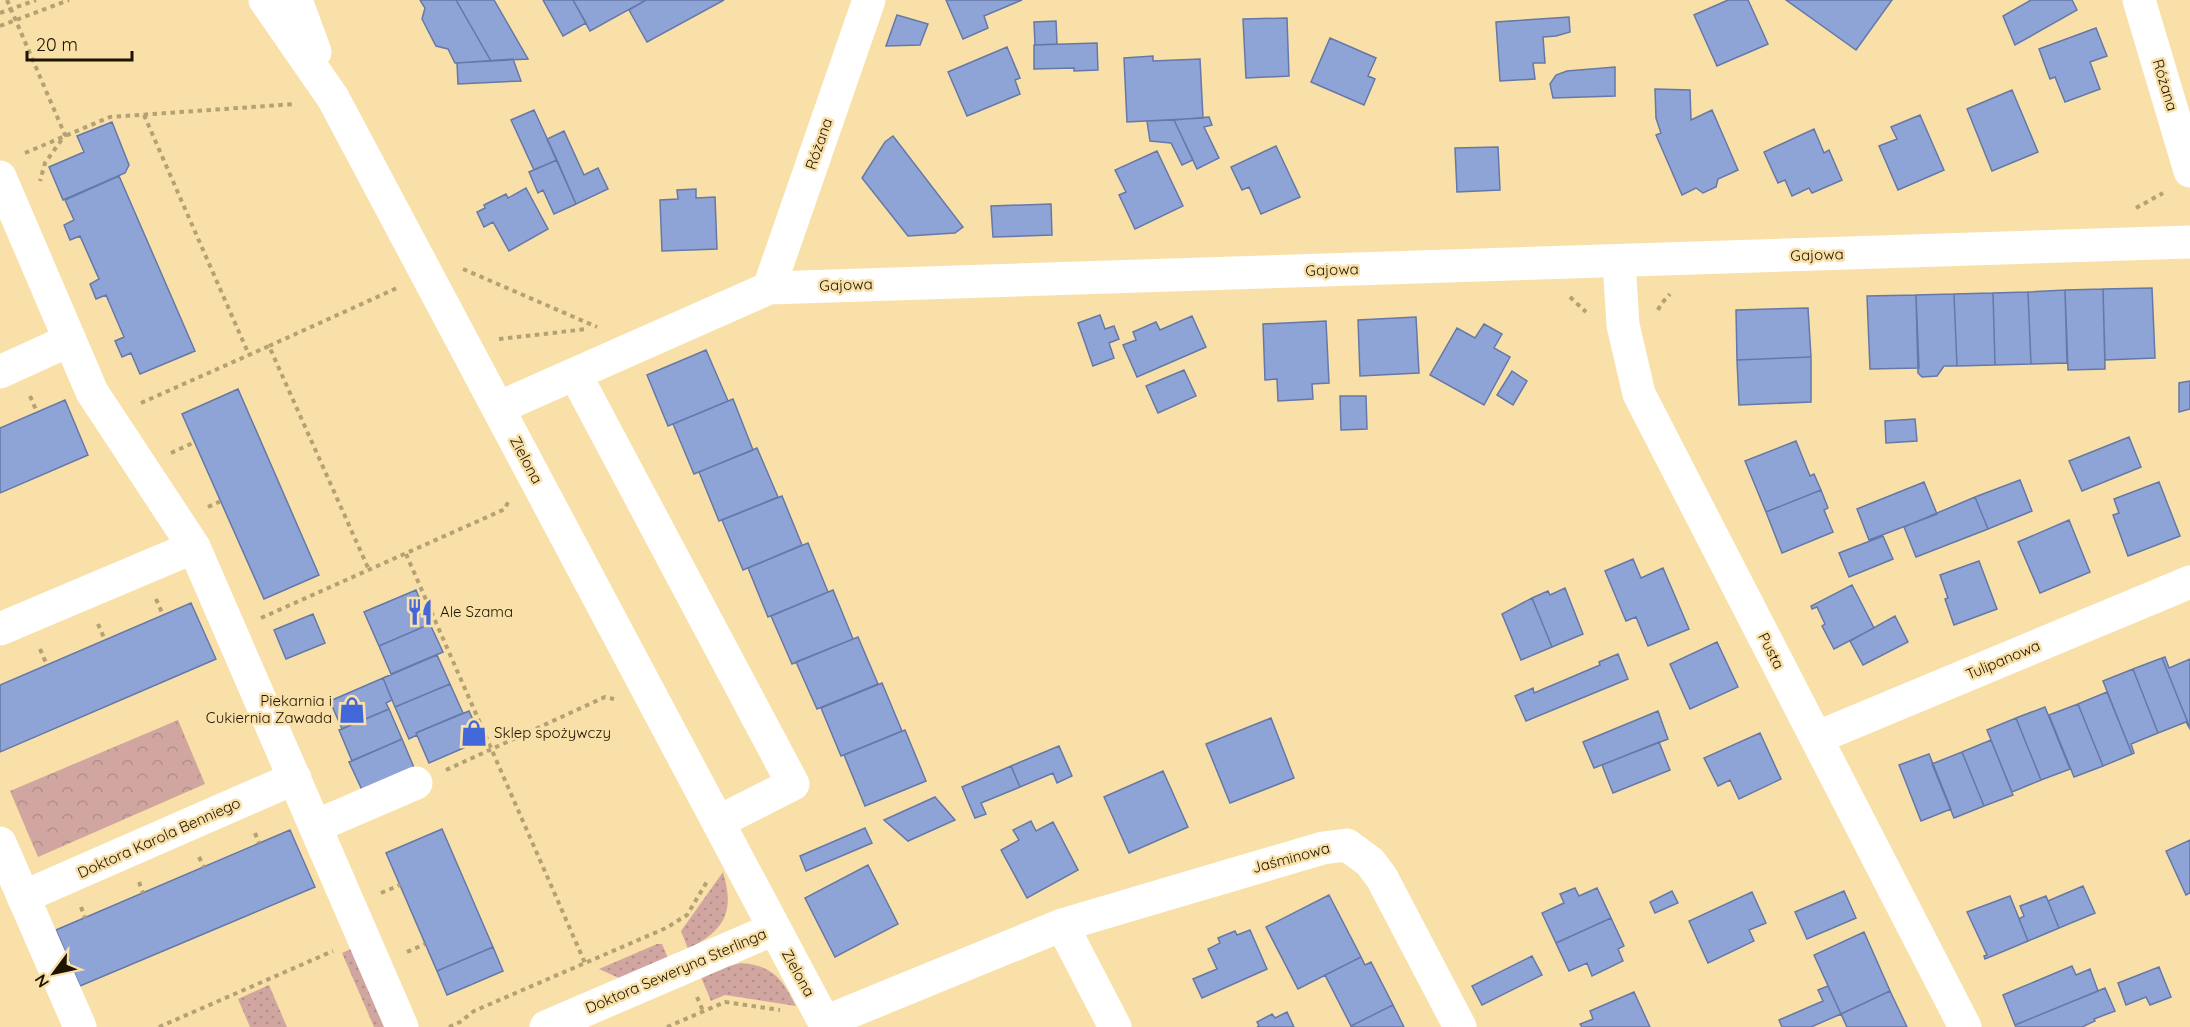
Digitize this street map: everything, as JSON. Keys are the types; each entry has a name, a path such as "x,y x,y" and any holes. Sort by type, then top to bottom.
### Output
{"street":[{"name":"Zielona","path":"265,0 333,98 441,270 498,408 826,1025"},
{"name":"Zielona","path":"296,0 333,98"},
{"name":"Różana","path":"769,288 869,0"},
{"name":"Różana","path":"2139,0 2190,171"},
{"path":"11,166 70,340 92,392 194,547 402,1027"},
{"name":"Gajowa","path":"498,408 769,288 2190,242"},
{"name":"Pusta","path":"1619,262 1623,325 1639,393 1965,1027"},
{"path":"0,372 70,340"},
{"path":"575,374 793,784 718,822"},
{"path":"0,629 194,547"},
{"name":"Tulipanowa","path":"1816,738 2190,582"},
{"name":"Doktora Karola Benniego","path":"24,897 295,778"},
{"path":"316,826 416,783"},
{"path":"0,843 80,1027"},
{"name":"Jaśminowa","path":"826,1025 1062,925 1323,848 1347,845 1370,862 1382,878 1460,1027"},
{"path":"1062,925 1115,1027"},
{"name":"Doktora Seweryna Sterlinga","path":"546,1027 774,929"}],"path":[{"path":"0,3 7,0"},
{"path":"0,13 36,0"},
{"path":"0,26 69,0"},
{"path":"11,166 110,117 295,104"},
{"path":"144,115 249,355"},
{"path":"2128,213 2165,192"},
{"path":"134,406 441,270 599,328 494,339"},
{"path":"1657,312 1661,304 1677,287"},
{"path":"1560,292 1570,297 1588,313"},
{"path":"269,346 369,570"},
{"path":"254,621 505,509 512,493"},
{"path":"406,554 585,963"},
{"path":"416,783 492,751 605,697 623,701"},
{"path":"449,1027 474,1011 666,928"},
{"path":"159,1027 363,938"},
{"path":"667,1027 725,1002 784,1011"}],"green space":[{"path":"178,720 205,784 38,857 10,791"},
{"path":"723,872 728,898 724,918 711,935 688,949 681,931"},
{"path":"657,944 662,944 668,958 621,979 599,969"},
{"path":"357,946 392,1027 374,1027 342,953"},
{"path":"741,963 761,967 776,976 796,1006 725,995 711,1001 701,977"},
{"path":"269,985 287,1027 250,1027 238,999"}],"building":[{"path":"420,0 456,0 491,61 455,63 448,49 436,46 422,19 425,8"},
{"path":"456,0 494,0 528,59 491,61"},
{"path":"543,0 573,0 586,23 563,36"},
{"path":"573,0 646,0 590,31"},
{"path":"646,0 724,0 647,42 629,10"},
{"path":"946,0 1022,0 984,16 988,28 963,39"},
{"path":"1728,0 1748,0 1768,44 1717,66 1694,15"},
{"path":"1786,0 1892,0 1856,50"},
{"path":"2031,0 2072,0 2077,10 2015,45 2003,16"},
{"path":"897,15 928,24 920,45 886,46"},
{"path":"1569,17 1570,32 1543,37 1545,63 1533,63 1535,79 1500,81 1496,22"},
{"path":"1287,18 1289,76 1246,78 1243,19"},
{"path":"1056,21 1057,44 1035,45 1034,22"},
{"path":"2096,28 2107,56 2090,62 2100,89 2065,102 2055,77 2050,79 2039,49"},
{"path":"1330,38 1376,58 1368,76 1375,79 1364,105 1311,82"},
{"path":"1097,43 1098,70 1034,69 1034,45"},
{"path":"1007,47 1020,78 1015,80 1020,94 967,116 948,72"},
{"path":"1153,56 1153,61 1200,59 1203,118 1127,122 1124,58"},
{"path":"513,59 521,81 458,84 457,63"},
{"path":"1615,67 1615,96 1553,98 1550,84 1556,75 1567,71"},
{"path":"1655,89 1690,90 1691,120 1712,110 1738,170 1718,179 1716,187 1703,193 1696,188 1682,195 1656,135 1661,133 1656,118"},
{"path":"2012,90 2038,152 1992,171 1967,109"},
{"path":"534,110 557,160 534,170 511,120"},
{"path":"1920,115 1944,170 1898,190 1879,146 1897,139 1891,127"},
{"path":"1209,117 1212,125 1204,127 1219,158 1197,169 1174,120"},
{"path":"1174,120 1193,160 1182,165 1171,143 1150,141 1147,121"},
{"path":"112,122 129,165 125,173 63,200 49,167 84,152 77,136"},
{"path":"1814,129 1824,153 1829,150 1842,180 1812,193 1809,188 1792,196 1785,180 1778,183 1764,152"},
{"path":"564,131 584,175 598,168 608,189 576,204 547,139"},
{"path":"893,136 963,227 955,233 908,236 862,178 885,142"},
{"path":"1276,146 1300,197 1261,214 1249,187 1242,190 1231,167"},
{"path":"1498,147 1500,190 1457,192 1455,148"},
{"path":"1157,151 1183,206 1135,229 1119,195 1126,192 1115,170"},
{"path":"557,160 576,204 554,214 543,190 538,193 529,172"},
{"path":"119,176 195,351 140,374 131,353 122,357 115,341 124,337 106,295 96,299 90,284 99,279 80,236 70,240 64,225 74,220 65,200"},
{"path":"526,188 548,229 509,251 493,222 484,227 477,212 485,208 484,205 506,194 508,198"},
{"path":"696,189 696,198 715,197 717,249 662,251 660,200 678,199 677,190"},
{"path":"1051,204 1052,235 993,237 991,206"},
{"path":"2152,288 2155,358 2105,360 2103,289"},
{"path":"2103,289 2105,369 2068,370 2065,290"},
{"path":"2065,290 2067,363 2031,364 2028,292"},
{"path":"2028,292 2031,364 1995,365 1993,293"},
{"path":"1993,293 1995,365 1957,366 1954,294"},
{"path":"1954,294 1957,366 1944,366 1937,376 1922,377 1918,373 1916,295"},
{"path":"1916,295 1919,368 1870,369 1867,296"},
{"path":"1808,308 1811,357 1737,360 1736,310"},
{"path":"1100,315 1105,329 1114,326 1119,339 1109,343 1114,358 1093,366 1078,323"},
{"path":"1192,316 1206,347 1137,377 1123,345 1136,340 1133,332 1156,322 1160,330"},
{"path":"1416,317 1419,373 1360,376 1358,320"},
{"path":"1326,321 1329,383 1312,384 1313,399 1278,401 1277,379 1265,380 1263,324"},
{"path":"1484,324 1502,334 1494,348 1510,357 1484,405 1430,375 1457,328 1475,338"},
{"path":"706,350 728,401 668,426 647,375"},
{"path":"1811,357 1811,402 1739,405 1737,360"},
{"path":"1184,370 1196,396 1158,413 1146,386"},
{"path":"1512,371 1527,381 1513,405 1497,395"},
{"path":"2190,381 2190,409 2179,412 2179,383"},
{"path":"238,389 319,575 264,599 182,414"},
{"path":"1340,396 1366,396 1367,429 1341,430"},
{"path":"733,399 753,450 694,474 673,424"},
{"path":"65,400 88,455 0,493 0,428"},
{"path":"1915,419 1917,441 1886,443 1885,421"},
{"path":"2129,437 2141,467 2082,491 2069,461"},
{"path":"1796,441 1810,476 1814,474 1821,490 1766,512 1745,461"},
{"path":"757,448 778,497 719,521 699,472"},
{"path":"2020,480 2032,511 1988,529 1975,497"},
{"path":"1924,482 1937,514 1869,540 1857,509"},
{"path":"2159,482 2180,536 2128,556 2113,515 2119,513 2114,499"},
{"path":"1821,490 1828,508 1824,510 1833,532 1782,553 1766,512"},
{"path":"782,496 802,545 743,570 722,520"},
{"path":"1975,497 1988,529 1916,557 1904,527"},
{"path":"2069,520 2090,572 2040,593 2018,542"},
{"path":"1883,536 1893,559 1849,577 1839,553"},
{"path":"808,543 828,592 768,617 748,568"},
{"path":"1633,559 1641,578 1663,568 1689,629 1648,646 1636,617 1626,621 1605,571"},
{"path":"1979,561 1997,609 1954,625 1940,575"},
{"path":"1852,585 1874,628 1834,649 1822,626 1825,624 1817,607 1812,609 1811,606"},
{"path":"1565,588 1583,634 1552,647 1532,598 1548,591 1550,595"},
{"path":"416,590 430,624 379,646 364,612"},
{"path":"833,590 853,639 792,664 771,616"},
{"path":"1532,598 1552,647 1521,660 1502,614"},
{"path":"191,603 216,659 0,752 0,685"},
{"path":"313,614 325,643 286,659 274,630"},
{"path":"1895,616 1908,642 1863,665 1850,641"},
{"path":"430,624 443,652 391,674 379,646"},
{"path":"858,637 878,684 817,709 796,662"},
{"path":"1717,642 1738,687 1690,709 1670,664"},
{"path":"1618,654 1628,679 1526,721 1515,696 1533,688 1534,693 1600,665 1599,662"},
{"path":"437,655 450,684 395,707 383,678"},
{"path":"2165,657 2169,668 2190,659 2190,728 2162,658"},
{"path":"2162,658 2190,729 2186,722 2158,733 2133,669"},
{"path":"2133,669 2158,733 2131,744 2134,753 2132,754 2103,681"},
{"path":"383,678 392,700 386,703 389,709 342,729 330,701"},
{"path":"882,683 902,731 841,756 821,708"},
{"path":"450,684 463,713 416,733 417,735 409,739 395,707"},
{"path":"2107,692 2132,754 2103,766 2078,704"},
{"path":"2078,704 2103,766 2074,777 2049,715"},
{"path":"2045,707 2070,769 2041,780 2016,718"},
{"path":"389,709 402,739 352,761 339,730"},
{"path":"469,711 482,740 429,763 416,733"},
{"path":"1658,711 1668,739 1594,768 1583,742"},
{"path":"1271,718 1294,778 1230,803 1206,744"},
{"path":"2016,718 2041,780 2012,792 1987,730"},
{"path":"905,730 926,781 865,806 844,755"},
{"path":"1760,733 1781,779 1739,799 1730,780 1718,786 1704,758"},
{"path":"402,739 415,770 363,792 349,762"},
{"path":"1991,740 2013,795 1984,806 1962,752"},
{"path":"1659,742 1670,770 1613,793 1602,765"},
{"path":"1059,746 1072,776 1057,783 1053,773 1020,787 1011,766"},
{"path":"1962,752 1984,806 1954,818 1932,764"},
{"path":"1929,754 1951,809 1921,821 1899,765"},
{"path":"1011,766 1020,787 981,803 986,814 975,818 962,787"},
{"path":"1163,771 1188,827 1129,853 1104,797"},
{"path":"935,797 955,820 908,841 884,820"},
{"path":"1031,821 1036,831 1053,822 1078,870 1027,898 1001,850 1019,840 1013,830"},
{"path":"865,828 872,843 806,871 800,856"},
{"path":"442,829 493,947 437,971 386,853"},
{"path":"290,830 315,887 80,986 56,930"},
{"path":"2190,840 2190,893 2186,895 2166,851"},
{"path":"868,865 898,924 835,957 805,898"},
{"path":"2083,886 2095,913 2059,928 2048,901"},
{"path":"1575,888 1579,896 1597,888 1611,918 1556,943 1542,913 1564,903 1560,894"},
{"path":"1672,891 1678,903 1655,913 1650,902"},
{"path":"1844,891 1856,918 1807,939 1795,912"},
{"path":"1752,892 1766,923 1749,930 1754,941 1708,963 1689,921"},
{"path":"1329,895 1361,957 1298,989 1266,927"},
{"path":"2010,896 2028,941 1985,959 1984,956 1987,955 1967,912"},
{"path":"2046,896 2059,928 2028,941 2019,919 2024,916 2020,906"},
{"path":"1611,918 1624,946 1618,949 1623,961 1592,976 1587,963 1569,971 1556,943"},
{"path":"1250,930 1267,969 1202,998 1193,979 1217,969 1208,949 1220,943 1218,938 1235,931 1237,935"},
{"path":"1864,932 1890,991 1841,1014 1814,955"},
{"path":"493,947 503,971 447,995 437,971"},
{"path":"1532,956 1542,975 1482,1005 1472,986"},
{"path":"1361,957 1365,965 1371,962 1393,1005 1351,1026 1325,975"},
{"path":"2072,966 2076,975 2090,969 2098,991 2015,1025 2003,995"},
{"path":"2159,967 2171,997 2150,1005 2146,997 2126,1005 2118,983"},
{"path":"1828,986 1841,1014 1811,1027 1782,1027 1779,1020 1823,1001 1818,990"},
{"path":"2105,988 2115,1011 2094,1019 2095,1021 2082,1027 2016,1027 2015,1025"},
{"path":"1890,991 1907,1027 1847,1027 1841,1014"},
{"path":"1634,992 1650,1027 1582,1027 1580,1024 1593,1019 1590,1011"},
{"path":"1393,1005 1404,1027 1351,1027 1351,1026"},
{"path":"1287,1012 1294,1027 1257,1027 1259,1026 1257,1022 1272,1014 1275,1018"}],"place":[{"name":"Ale Szama","path":"420,612"},
{"name":"Piekarnia i Cukiernia Zawada","path":"352,710"},
{"name":"Sklep spożywczy","path":"474,733"}]}
